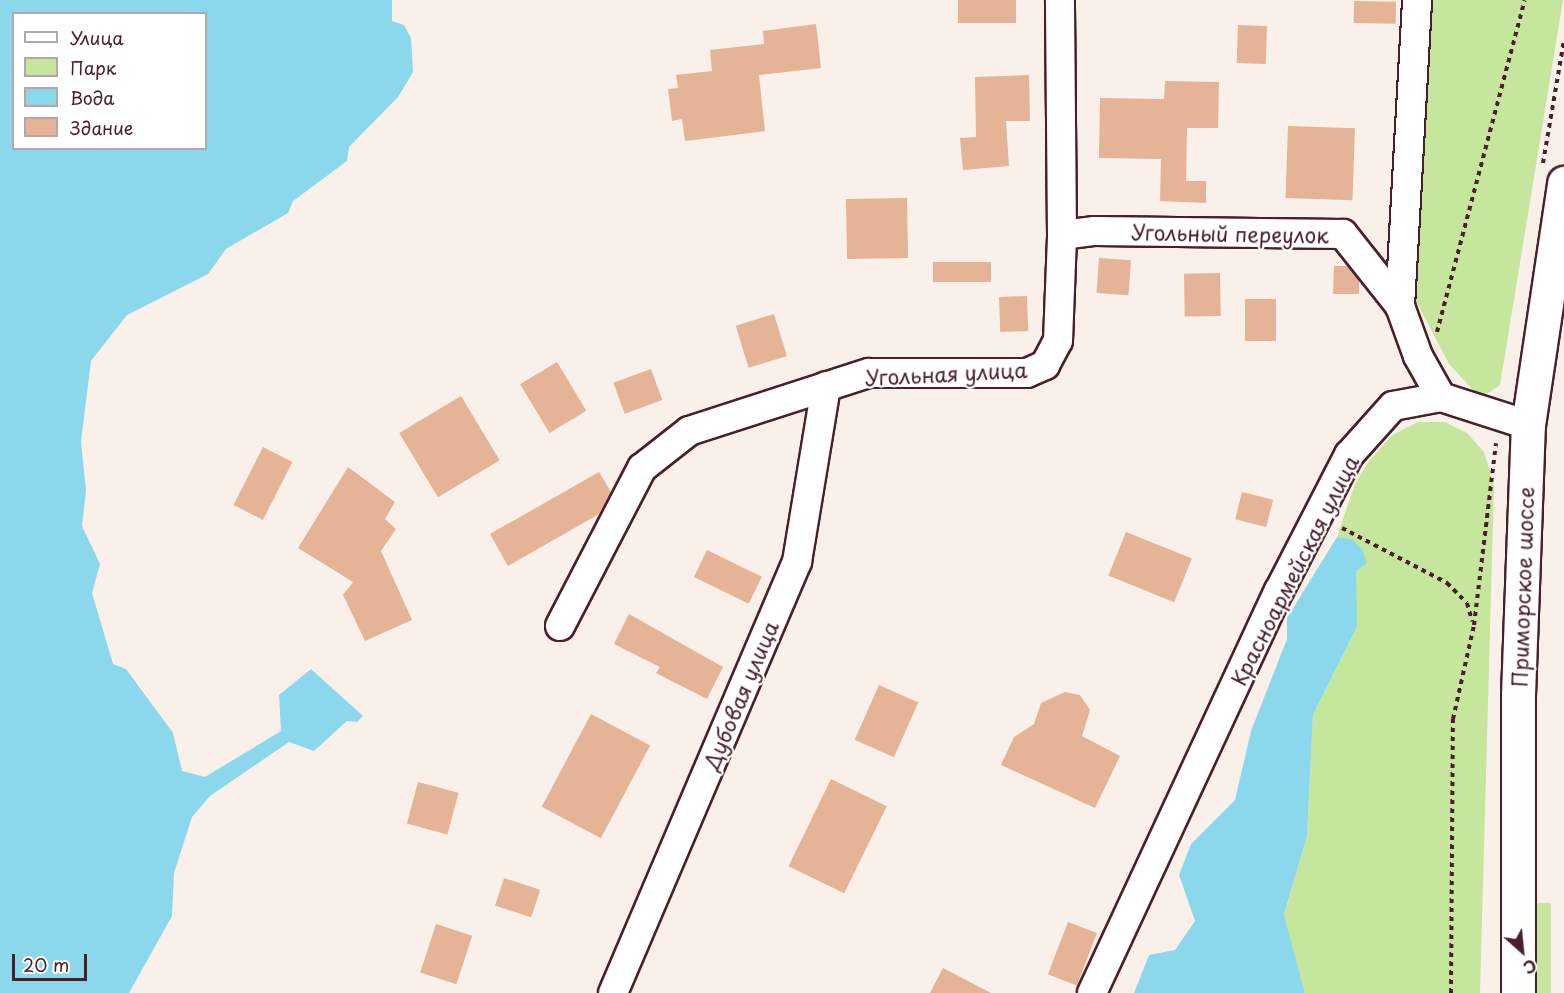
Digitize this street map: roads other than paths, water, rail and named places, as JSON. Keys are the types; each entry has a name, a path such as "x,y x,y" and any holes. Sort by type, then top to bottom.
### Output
{"highway":[{"name":"Приморское шоссе","path":"1518,993 1518,695 1528,425 1564,183"}],"street":[{"name":"Угольная улица","path":"560,626 642,468 689,431 870,373 1027,373 1045,365 1058,340 1062,235 1060,0"},
{"path":"1417,0 1403,316 1441,397 1528,425"},
{"name":"Угольный переулок","path":"1062,235 1095,231 1343,234 1403,316"},
{"name":"Дубовая улица","path":"613,993 797,562 826,386"},
{"name":"Красноармейская улица","path":"1092,993 1279,591 1349,455 1393,406 1441,397"}],"water":[{"path":"0,0 392,0 392,21 404,25 411,38 413,72 398,97 349,147 347,161 293,201 288,213 226,249 208,274 127,315 91,361 81,442 86,491 82,526 100,564 92,593 113,664 126,669 173,733 182,771 205,777 281,731 279,695 311,669 363,716 357,722 347,721 314,751 289,742 210,796 192,817 174,873 172,916 129,993 0,993"},
{"path":"1337,537 1352,539 1362,549 1367,563 1356,571 1357,627 1313,715 1307,836 1284,915 1305,993 1134,993 1149,955 1175,950 1195,921 1179,875 1191,844 1235,800 1251,731 1287,639 1287,618"}]}
